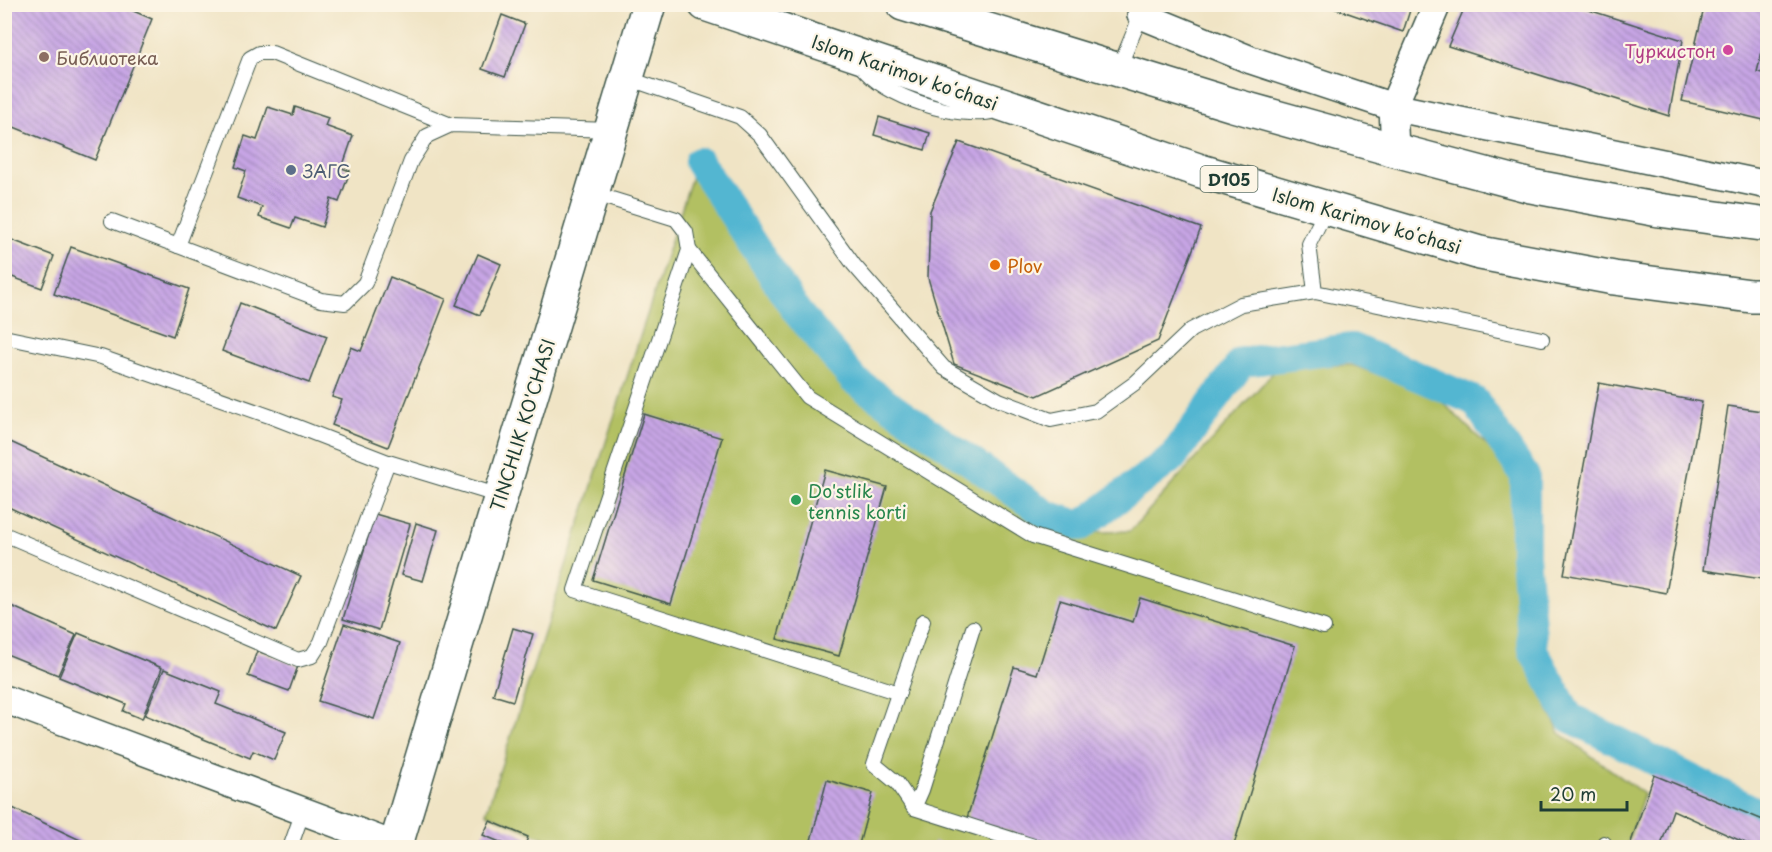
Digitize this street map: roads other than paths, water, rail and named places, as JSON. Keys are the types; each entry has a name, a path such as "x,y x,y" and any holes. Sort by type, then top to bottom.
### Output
{"main road":[{"name":"TINCHLIK KO'CHASI","path":"397,847 500,496 649,4"},
{"name":"Islom Karimov koʻchasi","path":"705,4 1201,171 1480,253 1614,278 1751,296 1767,296"},
{"path":"903,4 1233,105 1531,186 1659,210 1767,225"}],"street":[{"path":"1395,150 1393,107 1437,4"},
{"path":"1141,15 1251,60 1393,107 1767,185"},
{"path":"4,699 397,847"}],"lane":[{"path":"1118,69 1141,15"},
{"path":"178,246 250,58 259,53 272,53 451,125 611,130"},
{"path":"627,78 740,117 760,135 854,266 944,368 999,400 1051,420 1096,411 1135,383 1191,330 1241,304 1315,292 1542,339"},
{"path":"111,221 321,300 345,303 365,283 411,161 427,136 451,125"},
{"path":"592,193 676,219 686,232 689,250 575,590 899,693"},
{"path":"1315,292 1310,244 1327,208"},
{"path":"689,250 807,397 1033,536 1324,627"},
{"path":"4,337 101,357 272,417 388,462 500,496"},
{"path":"4,534 298,660 312,656 321,642 388,462"},
{"path":"923,621 874,764 897,783 914,808 1040,848"},
{"path":"914,808 922,790 973,628"},
{"path":"290,848 303,811"}],"waterway":[{"path":"699,162 797,312 854,380 1047,515 1081,526 1173,457 1242,362 1352,348 1475,401 1525,476 1525,556 1533,650 1569,717 1768,818"}],"place":[{"name":"Туркистон","path":"1728,50"},
{"name":"Библиотека","path":"44,57"},
{"name":"ЗАГС","path":"291,170"},
{"name":"Plov","path":"995,265"},
{"name":"Do'stlik tennis korti","path":"796,500"}]}
